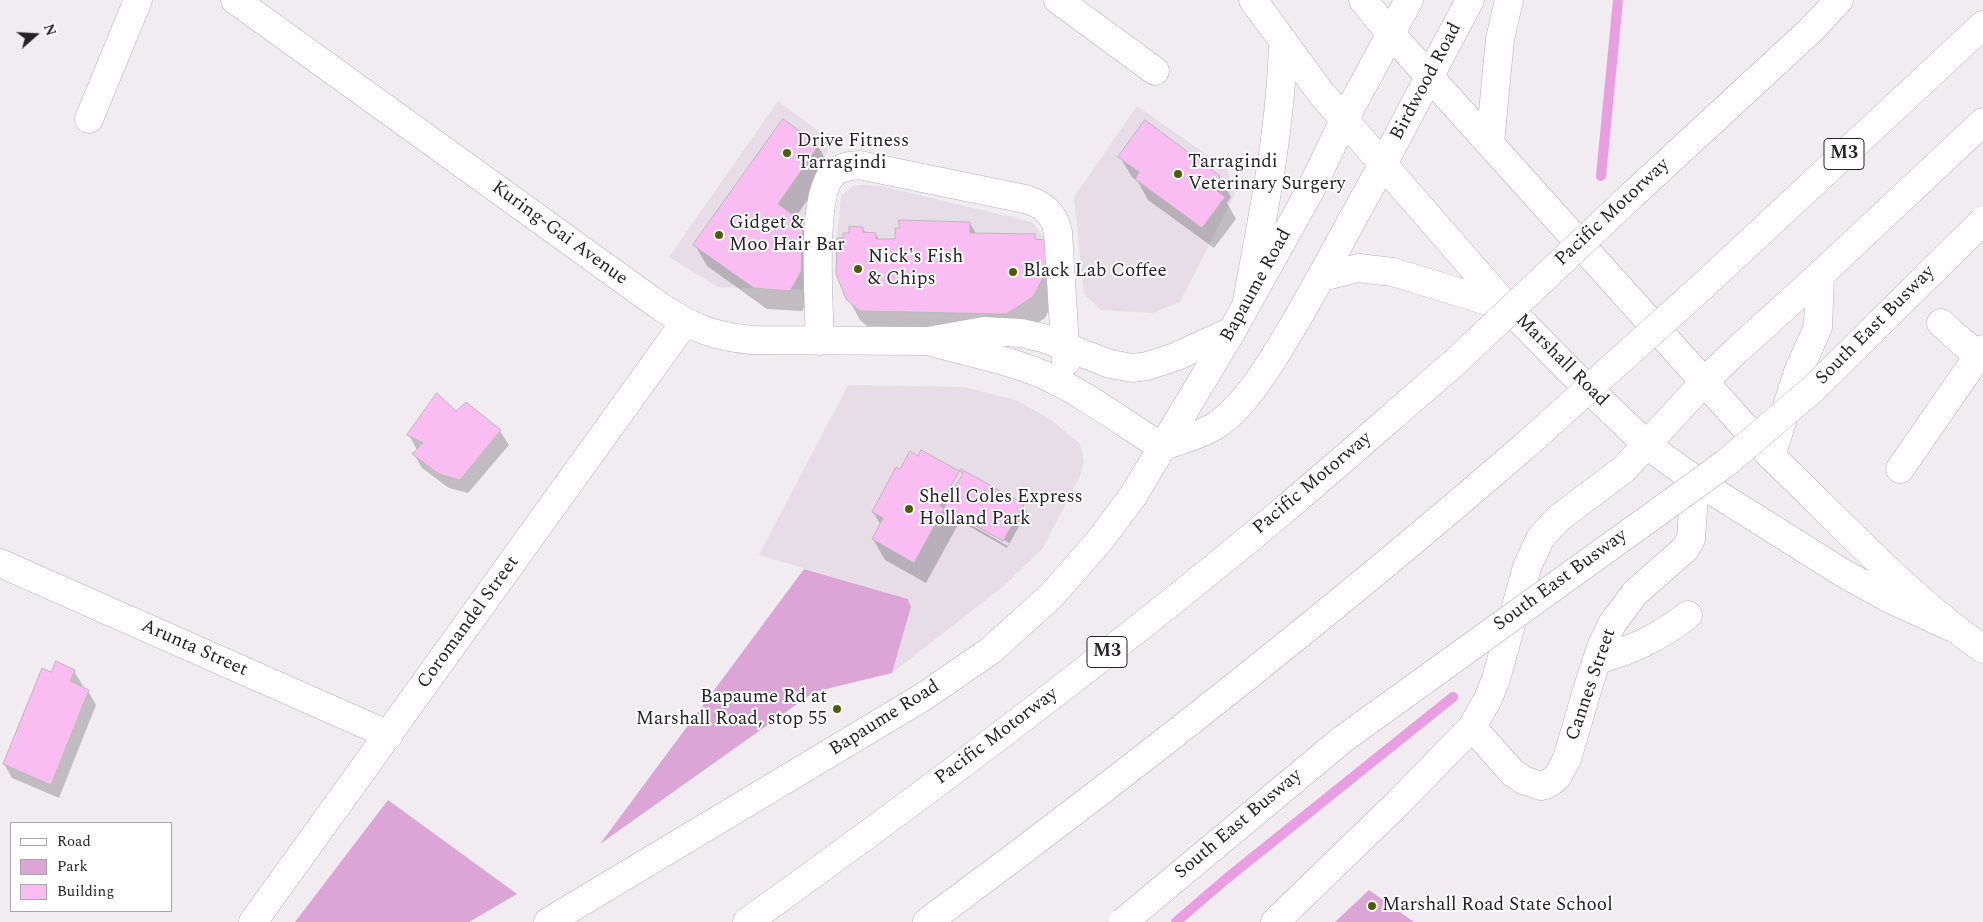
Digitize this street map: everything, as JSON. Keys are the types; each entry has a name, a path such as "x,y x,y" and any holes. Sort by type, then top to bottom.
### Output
{"main road":[{"path":"89,119 138,0"},
{"name":"Kuring-Gai Avenue","path":"235,0 685,322 707,332 751,340 820,341 928,341 973,332 1009,332 1031,334 1119,366 1141,367 1175,357 1232,331"},
{"path":"1058,0 1155,71"},
{"name":"Marshall Road","path":"1253,0 1321,93 1507,307 1647,446 1696,480 1843,573 1890,599 1951,627"},
{"name":"Marshall Road","path":"1363,0 1391,34 1771,456 1825,510 1951,627 1983,649"},
{"path":"1344,120 1409,0"},
{"name":"Birdwood Road","path":"1383,164 1470,0"},
{"path":"1490,143 1500,39 1509,0"},
{"name":"Pacific Motorway","path":"748,922 861,840 1136,630 1285,509 1453,364 1628,198 1812,29 1839,0"},
{"name":"M3","path":"927,922 1164,742 1420,536 1526,445 1705,284 1983,25"},
{"path":"1247,305 1276,144 1283,42"},
{"name":"Bapaume Road","path":"548,922 915,702 990,651 1052,594 1100,540 1133,496 1247,305 1311,189 1344,120"},
{"path":"1275,922 1398,803 1472,727 1488,699 1496,680 1527,567 1541,538 1559,518 1614,478 1647,446 1705,381 1736,351 1983,122"},
{"path":"1162,447 1208,430 1234,409 1275,356 1322,277 1383,164"},
{"path":"820,341 819,234 822,195 827,183 835,172 848,166 859,165 1025,199 1047,210 1058,232 1067,386"},
{"name":"South East Busway","path":"1123,922 1343,739 1726,463 1813,388 1983,221"},
{"path":"1322,277 1358,268 1393,272 1507,307"},
{"path":"1771,456 1798,372 1818,327 1820,275"},
{"name":"Coromandel Street","path":"252,922 389,735 685,322"},
{"path":"1900,469 1980,352 1941,323"},
{"name":"Kuring-Gai Avenue","path":"928,341 1028,369 1067,386 1162,447"},
{"name":"Cannes Street","path":"1472,727 1513,773 1533,785 1548,784 1560,774 1567,759 1597,660 1612,624 1634,593 1677,556 1690,542 1693,530 1696,480"},
{"name":"Arunta Street","path":"0,563 389,735"},
{"path":"1597,660 1633,650 1649,642 1688,616"}],"shaded area":[{"path":"778,101 834,143 828,150 808,197 806,274 802,290 718,287 669,257"},
{"path":"1137,106 1227,169 1235,194 1180,302 1153,313 1101,310 1084,294 1074,197"},
{"path":"853,186 880,186 1032,222 1046,240 1046,272 1033,297 1006,314 860,311 836,274 841,196"},
{"path":"848,385 964,387 1016,400 1050,419 1080,444 1084,461 1080,476 1043,548 1005,585 892,673 911,607 908,599 759,555"}],"green space":[{"path":"804,569 908,599 911,607 892,673 814,692 600,844"},
{"path":"388,800 517,894 469,922 295,922"},
{"name":"Marshall Road State School","path":"1369,890 1414,922 1335,922"}],"building":[{"path":"783,119 819,145 778,204 803,222 801,272 790,291 754,288 693,245"},
{"name":"Tarragindi Veterinary Surgery","path":"1145,120 1220,176 1212,187 1225,197 1202,228 1135,179 1139,172 1118,157"},
{"path":"899,220 970,222 970,233 1035,234 1035,239 1046,240 1046,272 1033,297 1006,314 860,311 846,299 836,274 837,238 843,238 843,233 849,233 849,226 863,227 863,232 876,233 876,239 895,239 895,228 899,228"},
{"path":"437,393 456,411 466,402 501,430 460,480 439,474 412,454 423,443 407,435"},
{"name":"Shell Coles Express Holland Park","path":"921,450 963,473 914,563 872,539 883,518 872,512 896,467 900,469 910,451 918,456"},
{"path":"961,469 1024,504 1003,541 940,506"},
{"path":"56,661 75,670 70,681 89,690 51,785 3,764 42,668 51,672"}],"waterway":[{"path":"1601,176 1618,0"},
{"path":"1176,922 1226,879 1453,697"}],"place":[{"name":"Drive Fitness Tarragindi","path":"787,153"},
{"name":"Tarragindi Veterinary Surgery","path":"1178,174"},
{"name":"Gidget & Moo Hair Bar","path":"719,235"},
{"name":"Nick's Fish & Chips","path":"858,269"},
{"name":"Black Lab Coffee","path":"1013,272"},
{"name":"Shell Coles Express Holland Park","path":"909,509"},
{"name":"Bapaume Rd at Marshall Road, stop 55","path":"837,709"},
{"name":"Marshall Road State School","path":"1372,906"}]}
